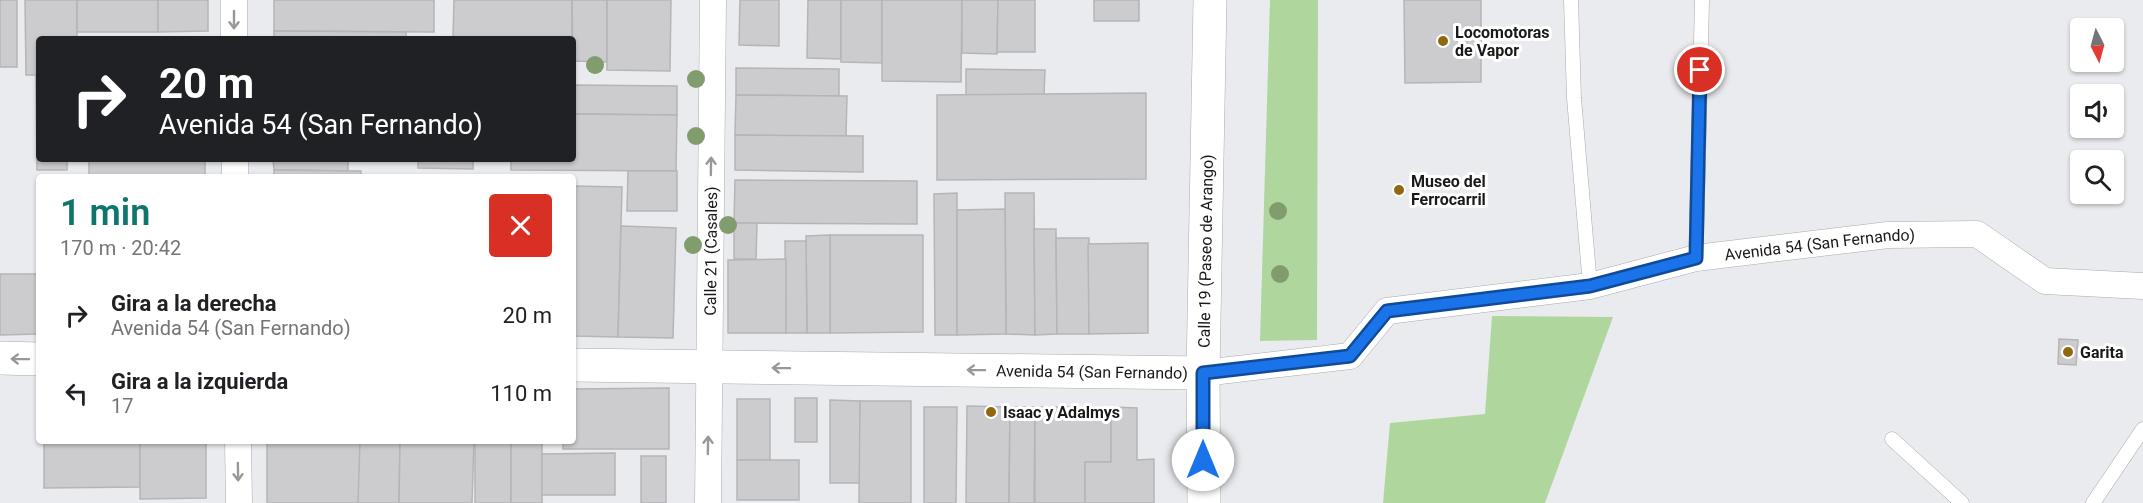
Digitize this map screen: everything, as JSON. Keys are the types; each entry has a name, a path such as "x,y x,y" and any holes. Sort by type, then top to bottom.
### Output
{"street":[{"path":"234,0 234,36"},
{"name":"Calle 21 (Casales)","path":"708,503 713,0"},
{"name":"Calle 19 (Paseo de Arango)","path":"1204,503 1203,373 1210,0"},
{"name":"Avenida 54 (San Fernando)","path":"576,365 1203,373 1350,356 1387,311 1590,286 1696,258 1888,235 1977,234 2045,281 2143,286"},
{"path":"0,358 36,359"},
{"path":"238,444 239,503"}],"lane":[{"path":"1571,0 1574,98 1590,286"},
{"path":"1696,258 1702,0"},
{"path":"2093,503 2143,429"},
{"path":"1892,439 1962,503"}],"green space":[{"path":"1270,0 1318,0 1317,340 1260,341"},
{"path":"1492,316 1613,317 1545,503 1383,503 1390,423 1485,414"}],"building":[{"path":"0,0 17,0 17,67 0,67"},
{"path":"25,0 77,0 77,36 36,36 36,75 26,75"},
{"path":"77,0 158,0 158,32 77,32"},
{"path":"158,0 208,0 208,31 158,32"},
{"path":"274,0 434,0 434,32 274,31"},
{"path":"454,0 572,0 572,36 453,36"},
{"path":"572,0 607,0 607,62 576,61 576,36 573,36"},
{"path":"607,0 671,0 670,71 607,70"},
{"path":"740,0 779,0 779,46 739,45"},
{"path":"808,0 841,0 841,59 807,58"},
{"path":"841,0 882,0 882,63 841,62"},
{"path":"882,0 962,0 961,82 882,81"},
{"path":"962,0 998,0 997,54 962,53"},
{"path":"998,0 1035,0 1035,52 997,52"},
{"path":"1094,0 1139,0 1139,21 1094,21"},
{"name":"Locomotoras de Vapor","path":"1404,0 1481,0 1481,82 1405,83"},
{"path":"274,31 406,32 406,36 274,36"},
{"path":"736,68 839,69 839,96 736,95"},
{"path":"966,69 1045,70 1044,95 966,95"},
{"path":"576,85 677,86 677,115 576,114"},
{"path":"1146,93 1146,179 937,180 937,95"},
{"path":"736,95 847,96 846,137 735,135"},
{"path":"576,114 677,115 676,171 511,170 511,162 576,162"},
{"path":"735,135 863,136 863,172 735,170"},
{"path":"37,162 67,162 67,170 37,170"},
{"path":"89,162 205,162 205,174 89,174"},
{"path":"273,162 348,162 348,171 274,170"},
{"path":"418,162 473,162 473,169 418,168"},
{"path":"274,170 361,171 361,174 274,174"},
{"path":"628,171 677,171 677,211 627,211"},
{"path":"735,180 917,181 917,224 734,223"},
{"path":"576,186 622,187 618,337 576,336"},
{"path":"957,193 957,335 935,335 934,194"},
{"path":"1005,193 1034,193 1035,335 1006,334"},
{"path":"1005,209 1006,334 957,335 957,210"},
{"path":"734,223 757,223 756,259 734,259"},
{"path":"621,226 676,228 673,338 618,337"},
{"path":"1034,229 1056,229 1057,334 1035,335"},
{"path":"830,235 923,235 923,332 830,333"},
{"path":"830,235 830,333 807,333 806,236"},
{"path":"1056,238 1089,238 1089,334 1057,334"},
{"path":"785,241 806,241 807,333 786,333"},
{"path":"1148,243 1148,333 1089,334 1088,244"},
{"path":"786,259 786,333 728,333 728,260"},
{"path":"0,274 36,274 36,334 0,335"},
{"name":"Garita","path":"2059,339 2078,340 2076,365 2058,364"},
{"path":"669,388 669,449 563,449 563,444 576,444 576,389"},
{"path":"795,398 817,398 817,442 795,442"},
{"path":"737,399 770,399 770,460 737,460"},
{"path":"830,400 860,401 860,483 830,483"},
{"path":"860,401 911,401 911,503 859,503"},
{"path":"967,406 1010,407 1009,503 966,503"},
{"path":"924,407 957,407 956,503 924,503"},
{"path":"1010,407 1035,407 1034,503 1009,503"},
{"path":"1035,407 1111,407 1111,462 1085,462 1085,503 1035,503"},
{"path":"1111,407 1137,408 1137,460 1154,459 1154,503 1085,503 1085,462 1111,462"},
{"path":"44,444 140,444 140,487 44,488"},
{"path":"140,444 206,444 206,498 140,499"},
{"path":"267,444 361,444 362,503 267,503"},
{"path":"360,444 400,444 399,503 358,503"},
{"path":"400,444 474,444 472,503 399,503"},
{"path":"475,444 511,444 511,503 475,503"},
{"path":"511,444 542,444 542,503 511,503"},
{"path":"615,453 615,495 542,495 542,454"},
{"path":"641,456 666,456 666,503 641,503"},
{"path":"737,460 799,460 799,500 737,500"}],"place":[{"name":"Locomotoras de Vapor","path":"1443,41"},
{"name":"Museo del Ferrocarril","path":"1399,190"},
{"name":"Garita","path":"2068,352"},
{"name":"Isaac y Adalmys","path":"991,412"}],"route":[{"path":"1203,460 1203,373 1350,356 1387,311 1590,286 1696,258 1700,70"}]}
